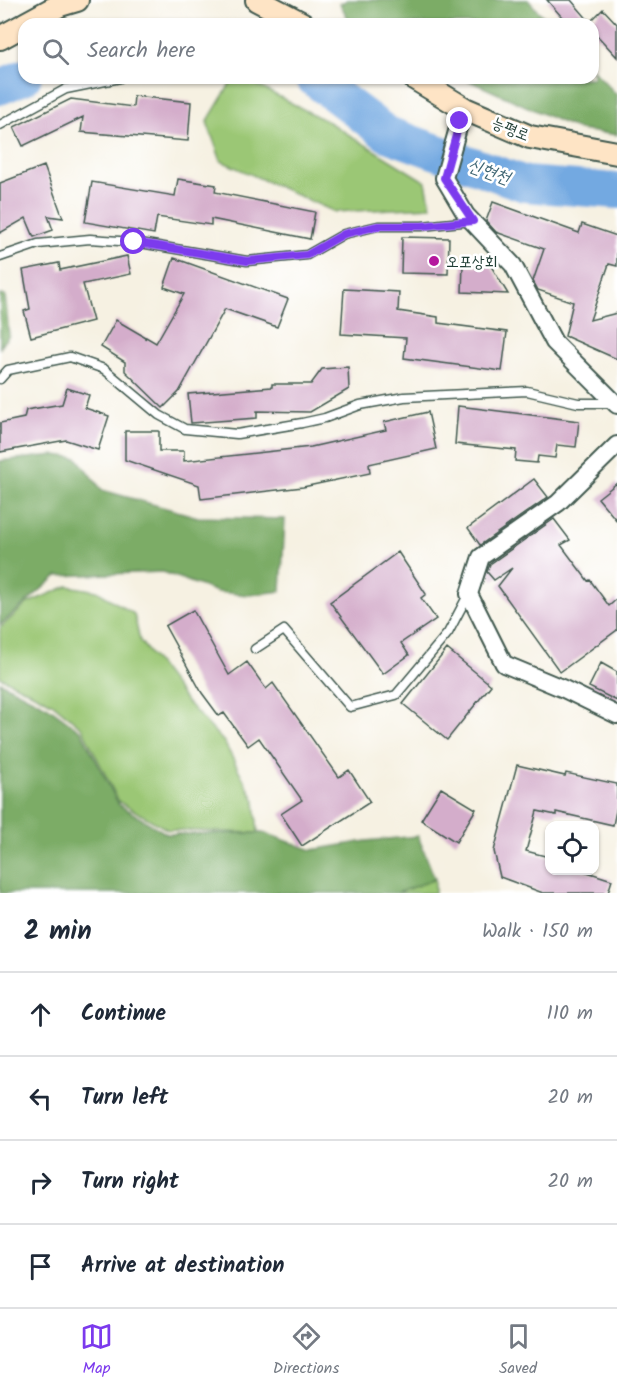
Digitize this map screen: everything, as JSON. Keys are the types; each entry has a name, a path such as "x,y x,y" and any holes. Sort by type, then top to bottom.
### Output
{"main road":[{"path":"36,18 60,4 77,0"},
{"path":"257,0 292,18"},
{"path":"0,38 18,28"},
{"name":"능평로","path":"422,84 463,115 530,137 617,153"}],"street":[{"path":"463,115 444,178 473,221 513,265 554,342 616,404"},
{"path":"617,445 558,503 481,557 469,594 504,664 564,689 617,715"}],"lane":[{"path":"0,125 66,89 91,84"},
{"path":"0,257 38,244 90,239 134,242 247,261 307,255 344,234 378,226 422,226 473,221"},
{"path":"0,379 8,370 70,357 104,369 159,415 185,429 237,434 325,418 360,405 404,397 527,391 578,403 616,404"},
{"path":"255,649 284,630 351,707 396,695 448,633 469,594"}],"green space":[{"path":"347,0 528,0 544,18 348,18 340,4"},
{"path":"599,76 617,95 617,135 579,130 476,84 599,84"},
{"path":"230,84 255,84 330,123 426,182 431,207 335,212 221,161 207,122"},
{"path":"0,295 5,296 9,335 0,348"},
{"path":"55,455 77,458 102,490 198,517 285,519 281,591 249,595 217,592 163,572 57,576 0,625 0,461"},
{"path":"68,586 97,591 134,614 140,641 186,701 224,742 255,801 258,833 168,830 119,802 82,728 52,703 0,677 0,628 28,603"},
{"path":"0,682 48,707 81,731 119,805 167,834 265,833 312,850 366,841 418,836 435,879 397,893 0,893"},
{"path":"435,879 435,893 397,893 400,892"}],"building":[{"path":"547,0 571,0 587,18 563,18"},
{"path":"603,9 617,24 617,57 599,38 599,18 594,18"},
{"path":"134,96 191,102 188,141 81,132 83,117 23,146 14,127 71,99 133,107"},
{"path":"44,166 63,218 48,216 53,230 34,237 26,218 0,233 0,183"},
{"path":"178,179 216,185 215,192 315,212 310,239 211,219 211,225 157,217 154,234 85,222 92,182 175,196"},
{"path":"493,202 579,233 582,224 617,236 617,266 609,264 590,320 617,313 617,359 565,336 573,302 538,290 533,281 544,249 496,232 486,221"},
{"path":"402,237 449,238 448,274 401,273"},
{"path":"127,256 131,274 83,284 93,321 31,337 24,311 30,309 23,270 59,263 60,270"},
{"path":"174,258 288,299 277,327 225,309 179,392 163,408 125,371 125,362 101,347 116,320 145,339 146,337 156,343 184,294 164,287"},
{"path":"463,265 491,266 508,294 462,292"},
{"path":"344,289 399,292 398,311 438,317 438,323 507,332 502,371 404,358 406,338 341,334"},
{"path":"348,367 349,389 310,412 257,411 257,418 191,423 188,394 272,387 272,384 311,384 322,369"},
{"path":"67,388 89,395 85,408 109,416 98,450 66,440 0,452 0,423 24,418 26,410 62,404"},
{"path":"458,406 579,421 576,447 557,445 555,458 538,456 537,463 515,461 516,450 455,444"},
{"path":"428,412 436,449 369,464 370,473 303,487 201,499 199,485 125,460 125,431 159,431 159,451 184,451 184,461 311,447 386,430 384,422"},
{"path":"534,479 548,497 480,545 468,528"},
{"path":"617,483 617,521 598,498"},
{"path":"554,519 570,540 561,545 588,581 590,580 609,606 617,599 617,630 560,672 498,586 512,568 494,580 487,572 490,564"},
{"path":"398,552 426,594 421,598 436,619 401,643 409,655 383,674 330,602"},
{"path":"193,610 229,675 247,662 266,689 273,683 339,777 349,770 370,802 302,846 281,814 302,800 259,738 248,746 224,713 219,716 202,693 165,626"},
{"path":"447,649 491,685 447,740 403,704"},
{"path":"601,663 617,672 617,701 589,687"},
{"path":"517,765 565,776 566,773 617,784 617,806 613,825 556,812 556,815 537,811 526,851 545,856 545,875 596,875 612,880 608,893 543,893 500,877 494,851"},
{"path":"441,788 476,809 456,842 421,820"}],"waterway":[{"name":"신현천","path":"0,87 18,80"},
{"name":"신현천","path":"321,84 387,134 525,184 617,191"}],"place":[{"name":"오포상회","path":"434,261"}],"route":[{"path":"134,242 247,261 307,255 344,234 378,226 422,226 473,221 466,214 444,178 460,121"}]}
